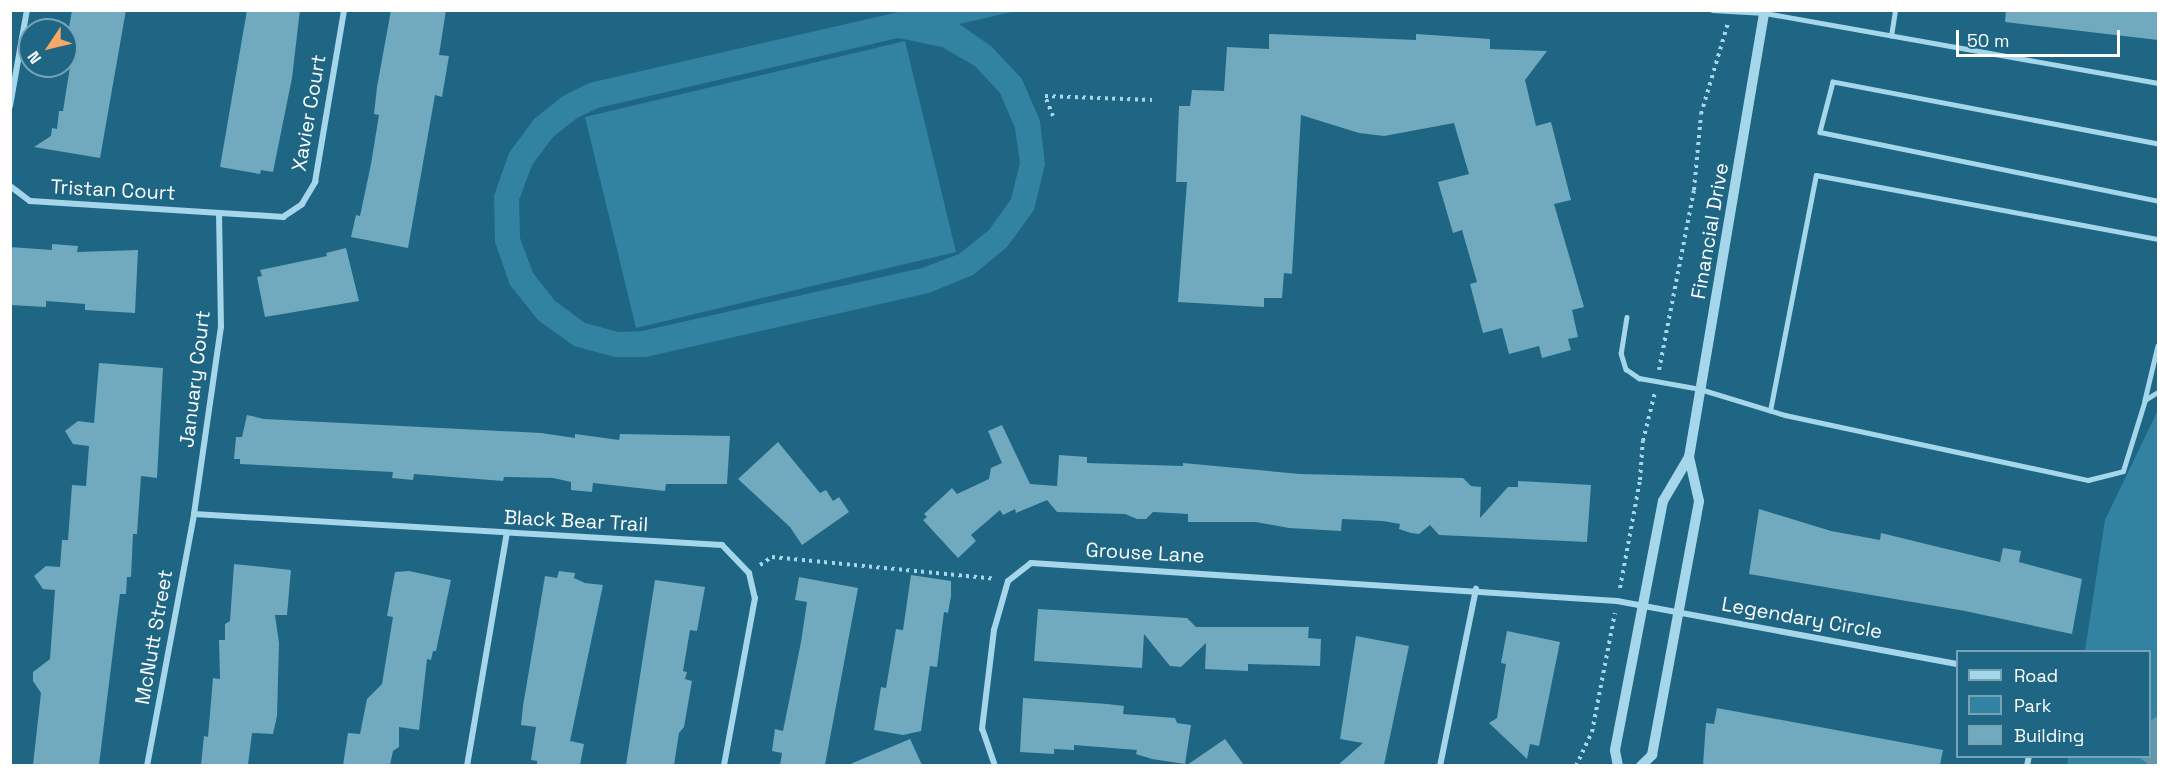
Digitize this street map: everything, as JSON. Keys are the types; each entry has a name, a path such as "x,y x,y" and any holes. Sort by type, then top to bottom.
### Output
{"street":[{"path":"10,106 27,10"},
{"name":"Xavier Court","path":"219,213 283,217 302,204 315,182 344,10"},
{"name":"Financial Drive","path":"1618,765 1615,750 1640,606 1663,501 1689,457 1765,12"},
{"name":"Tristan Court","path":"10,186 30,201 219,213"},
{"name":"January Court","path":"194,514 221,327 219,213"},
{"name":"Financial Drive","path":"1641,765 1652,755 1676,612 1699,501 1689,457"},
{"name":"Black Bear Trail","path":"194,514 723,545 748,573 755,598 724,765"},
{"name":"McNutt Street","path":"147,765 194,514"},
{"path":"466,765 507,533"},
{"name":"Grouse Lane","path":"1008,581 1031,563 1476,589 1640,606"},
{"path":"995,765 982,729 994,630 1008,581"},
{"path":"1440,765 1476,589"},
{"name":"Legendary Circle","path":"1640,606 1956,664"}],"lane":[{"path":"1712,10 1765,12 2158,83"},
{"path":"1891,36 1895,10"},
{"path":"2158,144 1833,82 1820,132 2158,201"},
{"path":"1770,411 1816,175 2158,239"},
{"path":"1627,316 1621,352 1626,369 1639,378 1700,389 1770,411 2088,480 2123,471 2145,400 2158,346"},
{"path":"2145,400 2158,392"}],"path":[{"path":"1621,581 1640,480 1643,441 1694,190 1701,114 1730,11"},
{"path":"1053,116 1046,96 1152,100"},
{"path":"748,573 772,558 966,573 1008,581"},
{"path":"1576,765 1592,732 1613,622"}],"green space":[{"path":"903,11 1016,11 959,24 991,46 1022,79 1040,121 1045,164 1034,210 1007,247 973,275 929,293 646,357 615,357 574,346 538,320 510,285 495,242 494,196 509,153 534,119 563,96 589,83","holes":["898,38 942,47 975,66 1000,93 1015,128 1020,163 1011,199 989,230 959,254 922,268 642,331 618,332 585,323 555,301 533,273 520,238 519,200 532,165 553,137 577,118 598,108"]},
{"path":"905,41 956,252 636,328 585,117"},
{"path":"2158,410 2158,765 2067,766 2068,758 2151,758 2151,650 2085,650 2105,520"}],"shaded area":[{"path":"2158,716 2158,765 2149,765 2140,758 2151,758 2151,720"}],"building":[{"path":"72,10 126,10 100,158 34,147 51,136 52,128 57,129 59,111 63,111 68,78 78,78 78,18 71,18"},
{"path":"247,10 300,10 292,78 273,172 261,170 260,174 220,167"},
{"path":"391,10 446,10 439,55 449,56 442,97 435,95 408,248 351,237 356,215 360,216 371,164 379,115 374,114 377,87"},
{"path":"2006,10 2158,10 2158,40 2005,22"},
{"path":"1269,34 1416,40 1416,34 1490,39 1490,49 1547,51 1525,80 1536,126 1551,122 1571,200 1554,204 1584,307 1572,310 1578,337 1568,339 1571,350 1542,358 1539,346 1509,354 1502,328 1483,333 1470,284 1477,282 1462,230 1453,233 1438,182 1469,174 1454,123 1384,136 1359,133 1301,115 1292,274 1284,273 1282,298 1264,298 1264,307 1178,302 1187,182 1176,182 1179,106 1190,106 1192,90 1224,91 1227,47 1269,49"},
{"path":"52,244 78,246 77,252 138,250 135,313 85,310 85,304 46,301 46,307 10,305 10,247 52,250"},
{"path":"346,248 359,301 265,317 257,277 262,276 260,270 327,256 326,253"},
{"path":"99,363 163,368 157,478 141,476 137,534 133,534 131,577 127,577 126,594 120,594 99,765 33,765 41,693 33,681 33,672 50,659 55,590 43,589 34,576 46,566 60,567 62,540 68,540 72,485 86,486 89,446 73,444 65,431 78,421 94,423"},
{"path":"247,415 264,419 541,433 575,438 575,434 619,440 620,434 730,436 727,484 666,484 665,491 593,483 592,492 571,490 571,482 553,478 504,477 503,481 414,474 413,480 392,478 393,472 240,464 240,459 234,459 236,437 242,437"},
{"path":"1002,425 1030,484 1057,486 1059,455 1087,457 1087,463 1183,466 1183,463 1300,474 1463,478 1471,486 1481,487 1480,518 1508,487 1518,487 1518,481 1591,485 1587,542 1439,535 1430,525 1419,534 1399,529 1400,524 1383,521 1342,519 1341,531 1289,528 1256,522 1188,522 1188,514 1153,512 1146,519 1137,519 1125,514 1057,512 1047,500 1016,513 1015,509 1003,515 1000,510 971,535 976,541 958,558 923,520 927,517 924,514 952,488 957,494 989,479 991,468 1002,463 988,431"},
{"path":"778,442 820,493 826,490 833,501 839,497 849,512 802,545 790,527 738,479"},
{"path":"1759,509 1831,531 1880,540 1881,533 2000,562 2003,548 2021,551 2019,562 2082,579 2072,634 1965,611 1749,574"},
{"path":"234,564 291,570 287,615 275,615 279,643 277,716 273,734 252,733 248,765 201,765 204,736 208,737 213,678 220,679 219,640 225,640 225,624 230,621"},
{"path":"409,571 451,580 436,651 433,651 431,660 427,659 419,730 399,727 399,747 393,751 390,765 343,765 348,733 360,734 367,699 382,684 393,617 387,616 395,572"},
{"path":"559,571 575,573 574,578 585,583 603,585 570,741 584,744 580,765 537,765 537,761 531,760 536,727 521,725 523,706 545,576 557,578"},
{"path":"911,575 951,581 951,596 948,613 944,612 937,667 930,666 921,731 903,735 874,730 881,687 886,688 896,629 903,630"},
{"path":"799,577 858,588 825,765 780,765 782,753 772,751 775,729 783,731 801,642 807,602 795,600"},
{"path":"655,580 705,587 697,631 690,630 683,671 687,672 685,679 692,681 684,727 679,733 674,765 626,765"},
{"path":"1038,609 1187,618 1196,627 1309,627 1308,638 1321,639 1320,666 1248,664 1248,671 1205,669 1206,643 1181,667 1170,666 1144,634 1142,668 1034,661"},
{"path":"1507,631 1560,642 1539,746 1530,744 1527,759 1489,723 1497,718 1506,664 1501,663"},
{"path":"1356,636 1409,646 1384,765 1338,765 1363,743 1340,739"},
{"path":"1023,698 1124,706 1123,714 1175,718 1177,723 1191,725 1185,764 1152,759 1136,754 1137,750 1074,745 1074,750 1054,749 1054,754 1020,752"},
{"path":"1717,708 1943,750 1940,765 1703,765 1706,723 1714,724"},
{"path":"910,739 922,765 848,765"},
{"path":"1225,739 1244,765 1187,765"}]}
